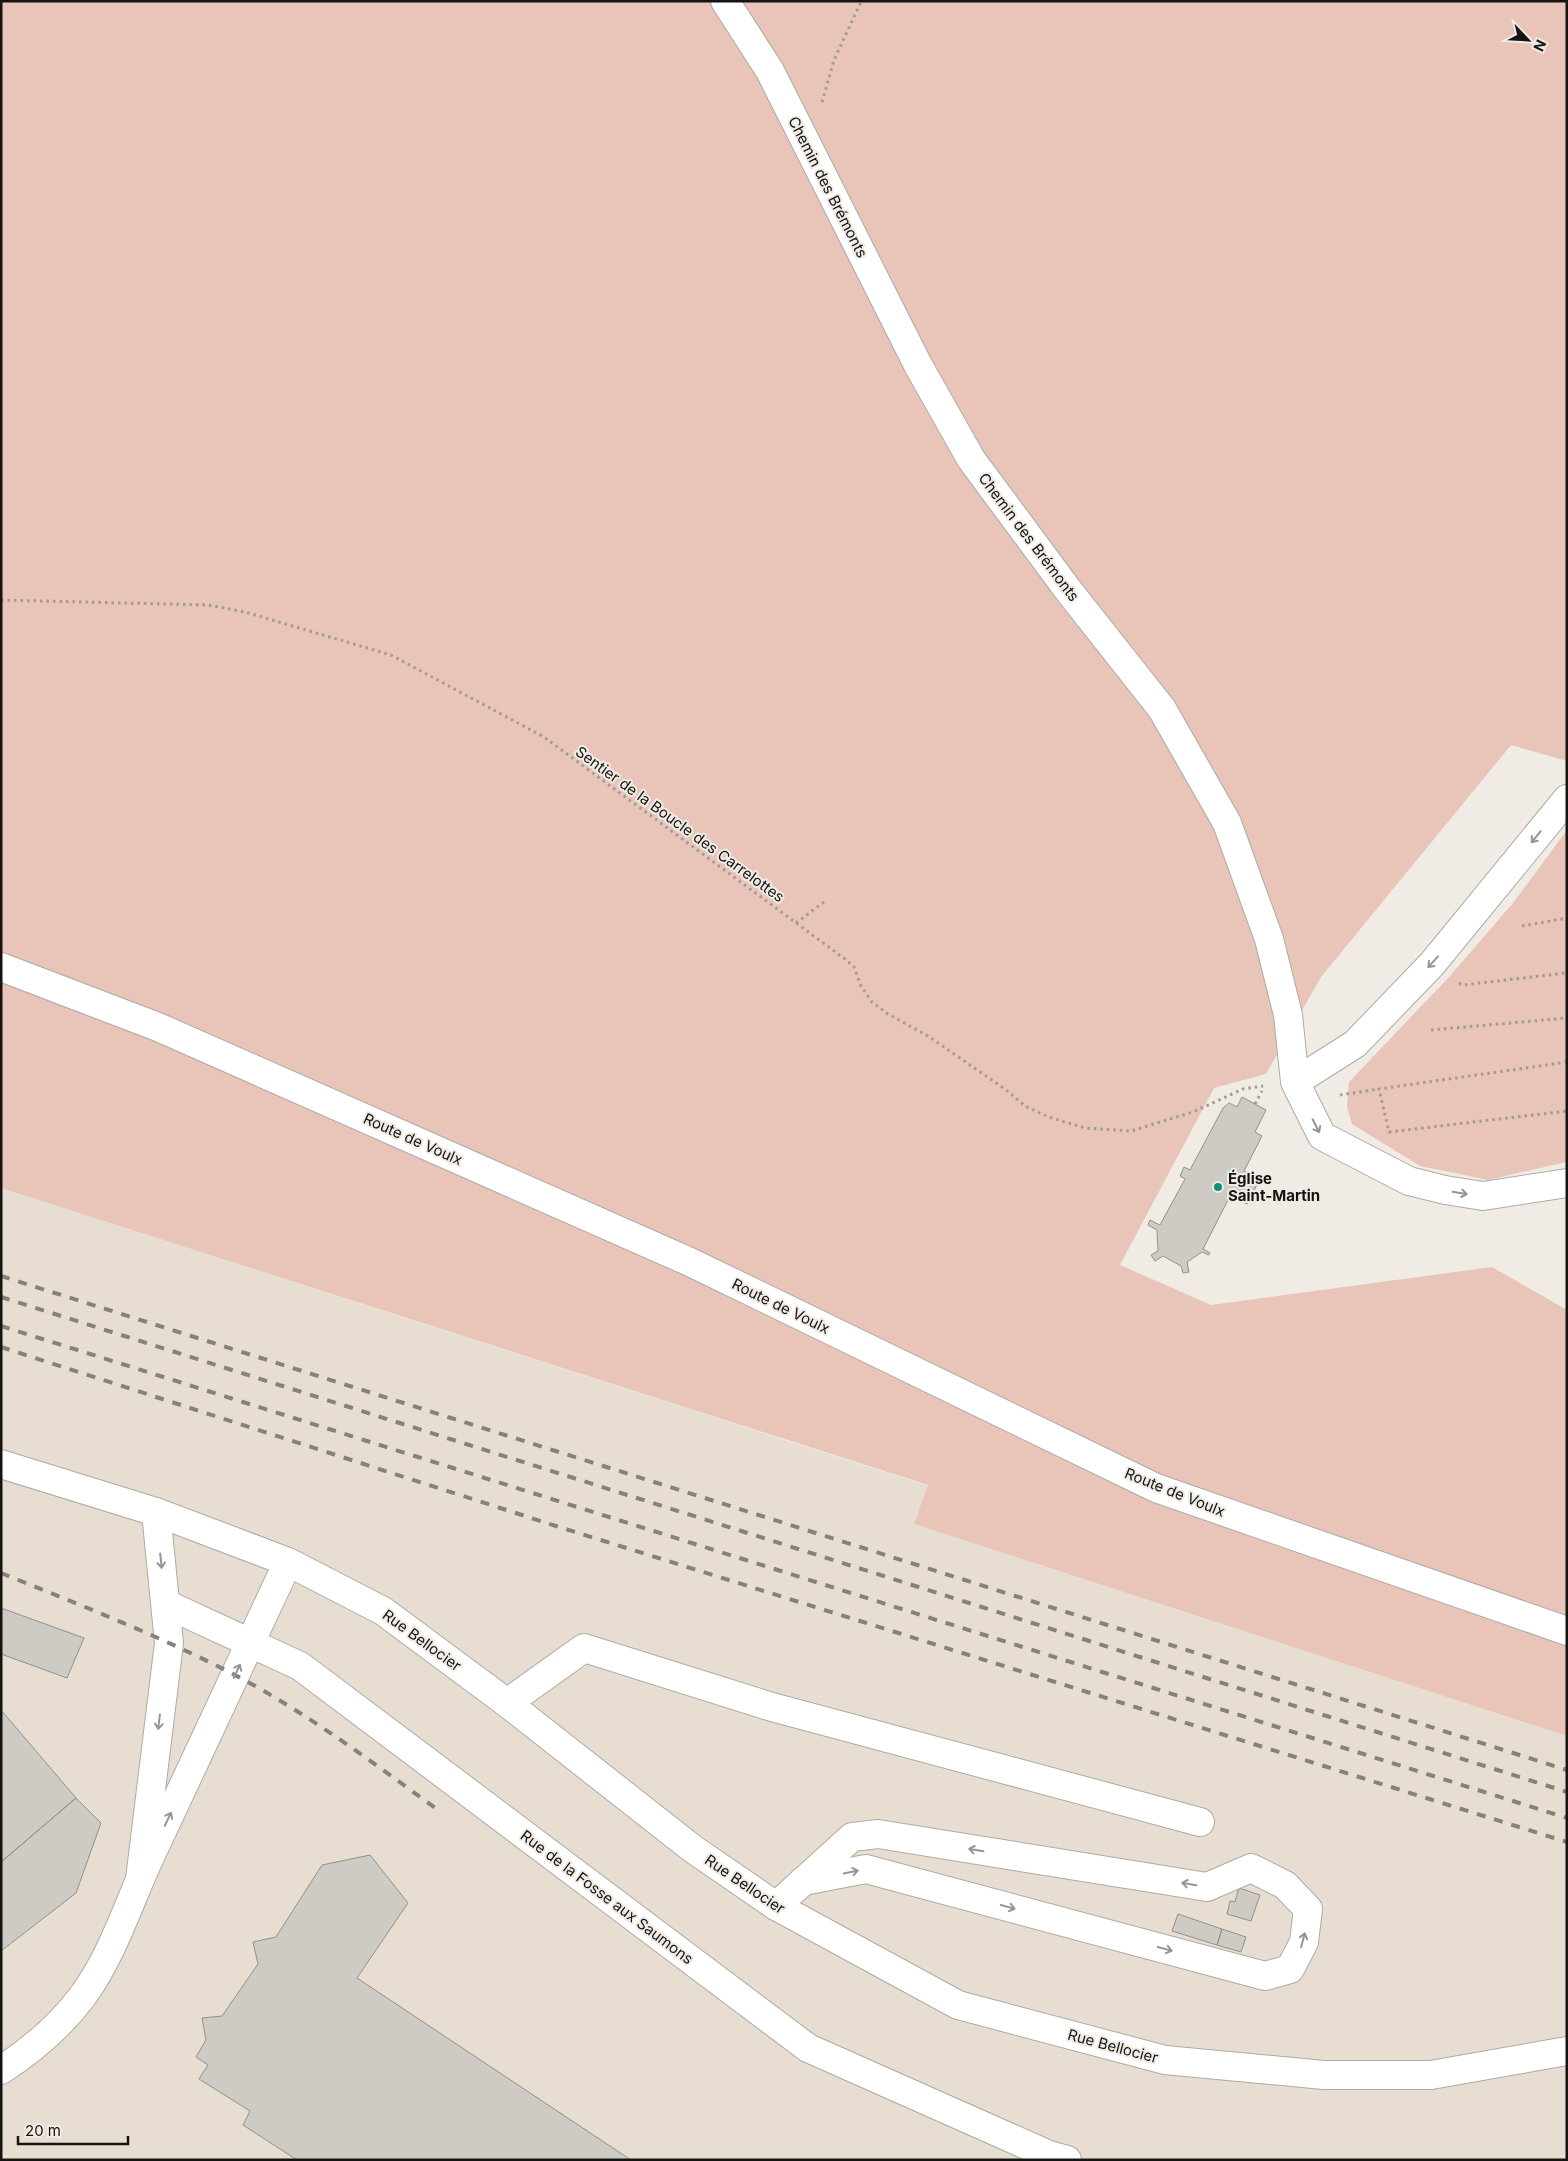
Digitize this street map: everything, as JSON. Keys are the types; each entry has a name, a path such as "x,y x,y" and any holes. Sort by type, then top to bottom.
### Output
{"main road":[{"name":"Chemin des Brémonts","path":"725,1 770,71 918,365 971,459 1068,590 1162,709 1227,822 1269,939 1288,1016 1295,1082"},
{"path":"1567,799 1432,964 1355,1044 1295,1082 1322,1136 1409,1181 1445,1190 1483,1196 1567,1183"},
{"name":"Route de Voulx","path":"1,966 158,1027 690,1262 1156,1488 1567,1631"},
{"name":"Rue Bellocier","path":"1,1464 156,1512 288,1562 384,1611 507,1703 693,1849 776,1906 958,2006 1165,2060 1324,2075 1431,2076 1567,2051"},
{"path":"140,1879 169,1643 156,1512"},
{"path":"1,2070 25,2055 56,2028 82,1996 105,1960 140,1879 288,1562"},
{"name":"Rue de la Fosse aux Saumons","path":"166,1604 300,1666 808,2048 1021,2152 1049,2155 1067,2160"},
{"path":"507,1703 584,1648 772,1707 1200,1822"},
{"path":"776,1906 803,1881 852,1837 878,1834 1207,1887 1251,1868 1286,1885 1308,1909 1304,1942 1290,1970 1265,1976 866,1869 803,1881"}],"path":[{"path":"805,141 824,97 834,60 860,4 864,1"},
{"name":"Sentier de la Boucle des Carrelottes","path":"1,600 208,605 245,612 391,655 544,737 854,967 861,986 872,1002 928,1036 1005,1089 1026,1106 1049,1117 1085,1128 1132,1131 1194,1112 1243,1089 1295,1082"},
{"path":"796,923 824,902"},
{"path":"1522,926 1567,918"},
{"path":"1432,964 1462,985 1567,972"},
{"path":"1431,1030 1567,1018"},
{"path":"1567,1062 1379,1089 1389,1132 1567,1111"},
{"path":"1255,1104 1264,1086"}],"shaded area":[{"path":"1,1 1567,1 1567,761 1511,745 1321,977 1266,1074 1214,1088 1120,1265 1211,1305 1492,1267 1567,1310 1567,1736 914,1524 928,1485 1,1188"},
{"path":"1567,830 1567,1162 1488,1180 1420,1166 1352,1124 1347,1107 1349,1082 1449,977 1513,903"},
{"path":"1,1188 928,1486 914,1524 1567,1736 1567,2160 1,2160"}],"building":[{"name":"Église Saint-Martin","path":"1242,1097 1266,1110 1255,1132 1262,1136 1244,1171 1260,1179 1247,1204 1230,1196 1203,1249 1210,1253 1209,1255 1202,1252 1187,1262 1189,1272 1183,1273 1181,1266 1163,1256 1155,1261 1151,1255 1158,1251 1157,1230 1148,1225 1150,1220 1160,1225 1185,1179 1180,1176 1184,1167 1190,1170 1223,1108 1229,1103 1237,1107"},
{"path":"1,1608 84,1638 67,1678 1,1654"},
{"path":"1,1710 76,1798 1,1862"},
{"path":"76,1798 101,1823 76,1893 1,1951 1,1862"},
{"path":"370,1855 408,1903 357,1978 631,2160 297,2160 243,2125 250,2111 199,2079 208,2065 196,2057 206,2040 202,2018 222,2016 258,1964 253,1942 276,1937 322,1865"},
{"path":"1239,1888 1260,1895 1251,1921 1227,1914 1230,1901 1235,1902"},
{"path":"1178,1914 1222,1929 1217,1945 1172,1931"},
{"path":"1222,1929 1246,1937 1241,1952 1217,1945"}],"railway":[{"path":"1,1276 1567,1770"},
{"path":"1,1297 1567,1792"},
{"path":"1,1326 1567,1818"},
{"path":"1,1347 556,1526 1567,1842"},
{"path":"1,1573 149,1634 235,1675 288,1705 364,1756 438,1810"}],"place":[{"name":"Église Saint-Martin","path":"1218,1187"}]}
